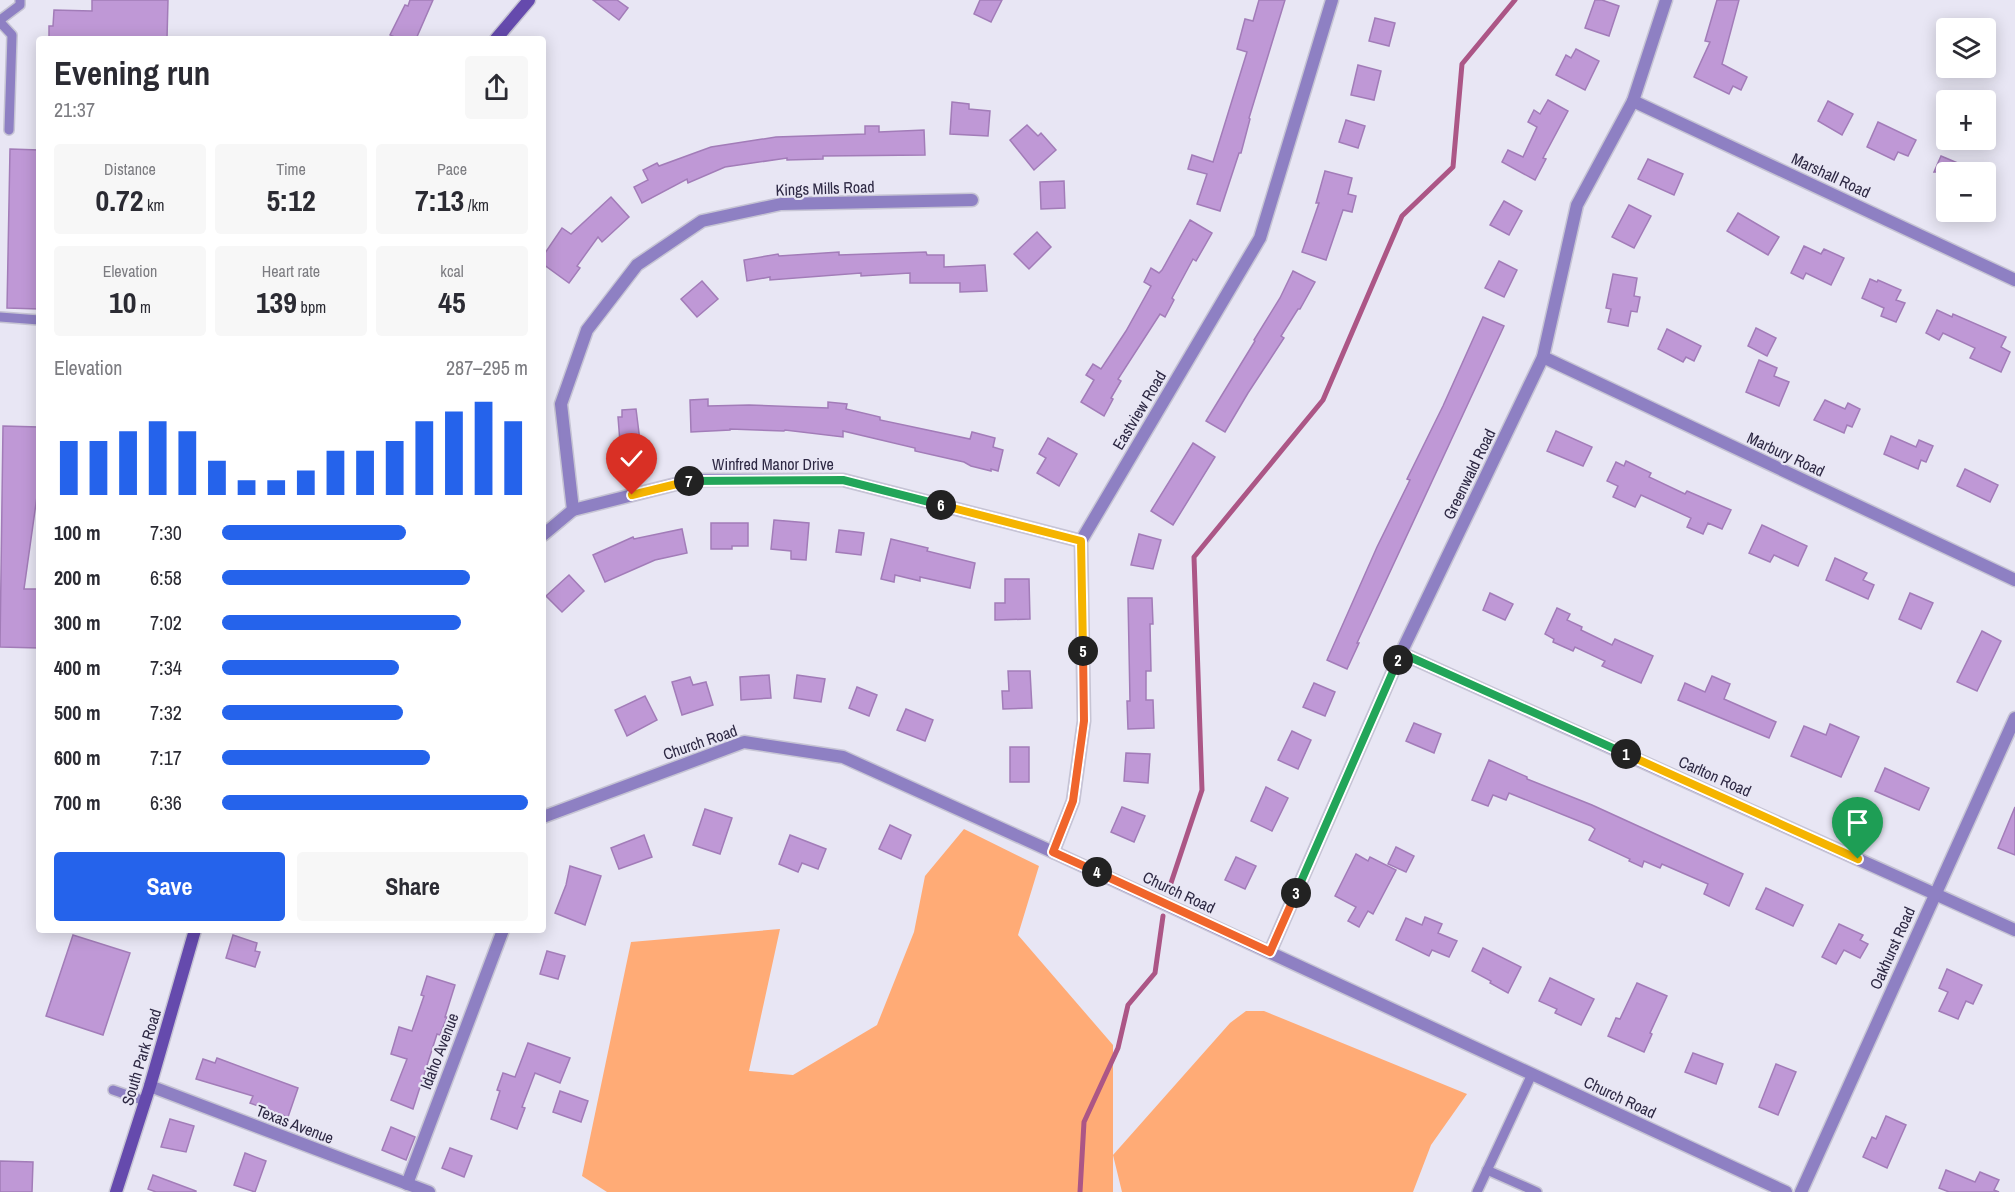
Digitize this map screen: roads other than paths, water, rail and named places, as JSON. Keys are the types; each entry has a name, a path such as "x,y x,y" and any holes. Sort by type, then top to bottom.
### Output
{"main road":[{"path":"499,36 529,0"},
{"name":"South Park Road","path":"116,1192 150,1086 194,933"}],"street":[{"name":"Eastview Road","path":"1081,541 1260,238 1332,0"},
{"name":"Greenwald Road","path":"1270,952 1401,653 1544,357 1577,205 1633,101 1666,0"},
{"name":"Marshall Road","path":"1633,101 2015,280"},
{"name":"Kings Mills Road","path":"573,510 561,404 587,330 637,265 702,221 781,204 972,200"},
{"name":"Marbury Road","path":"1544,357 2015,580"},
{"name":"Winfred Manor Drive","path":"546,533 573,510 692,480 843,480 1081,541"},
{"path":"1053,852 1073,801 1084,721 1081,541"},
{"name":"Carlton Road","path":"1401,653 2015,930"},
{"name":"Oakhurst Road","path":"1801,1192 1934,893 2015,718"},
{"name":"Church Road","path":"546,818 744,742 843,757 1786,1192"},
{"name":"Idaho Avenue","path":"407,1184 501,933"},
{"name":"Texas Avenue","path":"150,1086 429,1192"}],"lane":[{"path":"9,130 12,35 0,21 20,5 20,0"},
{"path":"0,317 36,320"},
{"path":"1477,1192 1532,1074"},
{"path":"113,1090 145,1101"},
{"path":"1487,1170 1537,1192"}],"waterway":[{"path":"1168,892 1202,790 1194,557 1323,400 1402,216 1453,167 1462,64 1515,0"},
{"path":"1080,1192 1084,1122 1118,1048 1128,1005 1155,973 1163,916"}]}
